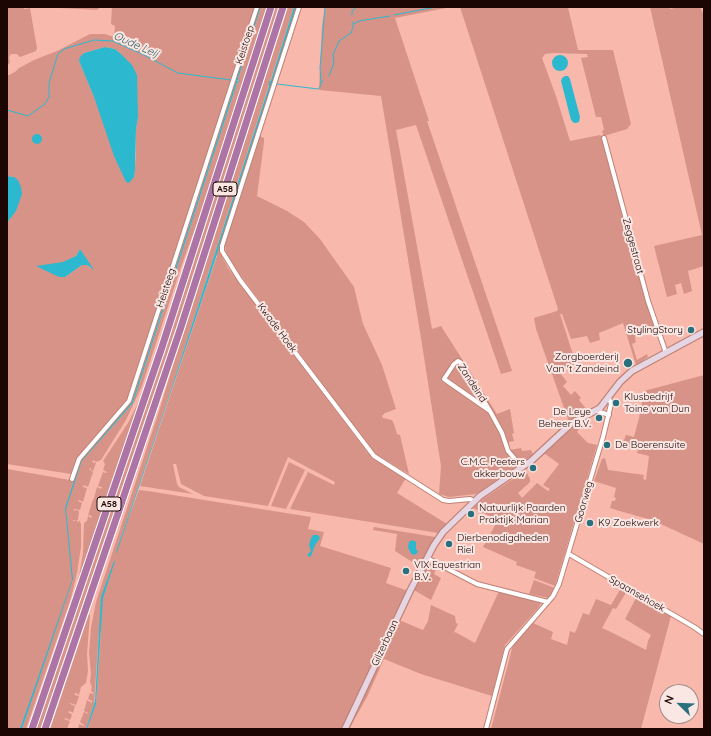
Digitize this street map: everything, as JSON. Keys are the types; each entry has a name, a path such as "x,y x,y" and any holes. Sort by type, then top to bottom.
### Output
{"highway":[{"name":"A58","path":"32,729 162,347 272,7"},
{"name":"A58","path":"45,729 181,328 283,7"}],"street":[{"name":"Keistoep","path":"233,82 257,7"},
{"name":"Kwade Hoek","path":"299,7 222,246 222,251 240,280 374,456 443,500 449,501 470,499 474,501"},
{"name":"Heisteeg","path":"72,479 79,459 129,401 233,82"},
{"name":"Zeggestraat","path":"604,138 649,306 666,353"},
{"path":"548,602 476,584 427,558 443,532 474,501 522,467 572,423 597,410 609,398 620,382 632,371 704,332"},
{"name":"Zandeind","path":"490,411 444,380 454,364 458,361 490,411 502,433 508,451 522,467"},
{"name":"Goorweg","path":"486,729 507,648 557,590 569,554 609,415 611,404 609,398"},
{"path":"597,410 609,415"},
{"name":"Spaansehoek","path":"569,554 704,634"},
{"name":"Gilzerbaan","path":"345,729 403,605 427,558"}],"shaded area":[{"path":"7,7 22,7 25,9 30,8 37,48 36,51 20,57 17,54 11,54 9,57 9,64 7,64"},
{"path":"41,7 101,7 97,10"},
{"path":"112,7 256,7 128,401 77,460 71,474 7,464 7,223 11,218 14,177 7,176 7,76 34,60 57,51 90,34 105,34 114,37 115,26 111,24","holes":["105,47 115,49 121,54 138,117 134,177 126,182 79,61 84,53","80,249 91,269 87,265 82,265 65,277 57,263 63,263 76,256"]},
{"path":"259,7 132,402 81,460 75,482 82,461 133,403 237,83 239,81 238,79 261,7 267,7 200,215 181,267 142,386 126,420 101,460 96,462 93,460 92,462 96,463 93,471 91,468 89,469 93,472 88,487 84,485 83,487 87,488 83,502 78,501 82,503 80,510 74,509 74,511 79,511 77,520 78,523 79,520 81,524 81,547 71,598 26,729 22,729 30,705 21,729 7,729 7,469 70,480 79,462 128,405"},
{"path":"274,7 281,7 186,301 42,729 35,729 159,363"},
{"path":"288,7 294,7 167,402 117,549 139,490 148,491 311,517 308,529 324,532 320,546 391,568 386,583 408,591 343,729 87,729 96,703 101,632 99,631 94,704 86,729 78,729 79,724 84,726 80,722 84,712 88,714 84,711 87,700 92,703 92,701 88,699 90,693 94,693 91,691 92,687 90,682 91,674 89,653 91,628 96,602 160,408"},
{"path":"296,7 298,7 272,83"},
{"path":"325,7 451,7 395,18 429,121 427,121 512,371 501,374 416,125 396,130 432,329 441,326 497,414 510,409 514,441 509,442 510,450 521,448 522,451 531,450 533,455 476,494 449,497 439,494 441,466 381,96 319,90 322,26"},
{"path":"460,7 568,7 578,50 613,50 631,124 627,129 604,136 601,117 596,117 581,58 588,57 587,54 553,53 545,54 542,58 570,141 600,135 603,138 655,327 636,334 636,342 632,344 637,360 647,354 648,357 636,365 623,323 599,333 600,340 590,343 587,336 571,339 562,314 560,314 576,364 558,370 567,382 563,386 571,395 575,391 581,398 579,400 588,411 569,422 536,329 534,318 557,311 558,309"},
{"path":"650,7 668,7 671,9 677,7 700,7 704,15 704,266 688,271 692,291 684,294 681,283 675,285 677,294 667,297 654,246 702,235"},
{"path":"272,84 221,252 222,257 228,268 368,453 406,478 397,493 447,524 438,533 290,509 308,472 334,485 335,482 288,457 268,506 204,496 181,484 176,464 173,464 177,484 179,487 193,494 140,486 217,256 216,255"},
{"path":"259,136 264,138 264,142 257,196 287,211 304,222 320,239 354,287 363,324 382,365 396,409 385,413 382,416 383,418 392,420 397,434 400,435 409,474 377,455 370,447 241,276 226,252 225,245"},
{"path":"704,375 704,544 652,520 610,508 612,501 615,501 616,498 614,497 616,488 594,481 602,459 605,458 608,470 644,475 643,479 646,480 649,456 637,453 638,450 622,445 626,435 634,437 644,391"},
{"path":"140,399 78,582 83,553 84,523 87,521 88,516 91,518 92,516 88,515 97,487 101,489 102,487 98,486 103,472 107,472 103,470 105,464 103,461 128,423"},
{"path":"576,425 579,429 577,432 588,443 597,445 555,586 534,578 536,572 516,565 517,562 483,547 498,520 473,508 483,499 525,471 530,479 530,482 518,493 522,498 537,483 548,491 550,489 543,485 559,464 544,453"},
{"path":"289,462 305,470 286,509 271,506"},
{"path":"374,527 435,537 420,567 395,551 397,534 373,530"},
{"path":"430,561 438,565 434,574 441,578 431,600 414,590"},
{"path":"534,580 555,588 549,598 529,594"},
{"path":"621,588 627,591 616,609 613,608 602,628 646,650 651,635 625,619 637,596 671,616 641,729 491,729 513,645 533,623 553,632 551,639 567,645 570,631 575,633 583,613 589,615 596,599 611,605"},
{"path":"499,591 541,603 505,645 492,696 421,674 384,659 367,697 349,729 347,729 399,620 423,630 428,621 431,605 455,616 456,623 458,624 453,634 455,632 475,643"},
{"path":"89,614 87,654 88,671 86,683 81,687 79,695 76,693 74,694 79,696 76,705 70,703 75,706 73,713 70,711 68,712 72,714 70,720 64,719 70,721 67,729 50,729"}],"water":[{"path":"259,7 261,7 238,79 239,80 236,80"},
{"path":"294,7 296,7 272,85 207,285 116,555 167,402"},
{"path":"105,47 115,49 121,54 132,65 137,75 138,117 136,130 135,170 134,177 129,183 126,182 114,156 94,97 79,61 80,57 84,53"},
{"path":"557,55 563,55 568,60 566,69 563,71 557,71 552,66 552,60"},
{"path":"565,76 568,76 570,79 580,117 579,122 576,123 571,120 561,81"},
{"path":"236,81 239,81 237,83 133,403 82,461 66,509 73,579 22,729 20,729 72,580 65,508 81,460 132,402"},
{"path":"35,134 39,134 41,135 41,143 35,144 32,141 32,137"},
{"path":"7,176 14,177 18,180 22,194 16,211 7,223"},
{"path":"80,249 94,270 87,265 82,265 65,277 59,277 36,266 63,262 76,256"},
{"path":"313,535 318,535 320,538 310,557 307,555 311,551 309,545"},
{"path":"412,540 416,542 416,549 418,552 413,555 408,547 409,542"},
{"path":"114,561 103,598 96,704 86,729 95,701 101,597"}],"waterway":[{"path":"321,82 320,68 325,7"},
{"name":"Oude Leij","path":"352,15 352,11 357,7"},
{"path":"394,15 436,7"},
{"path":"354,24 359,21 390,16"},
{"name":"Oude Leij","path":"329,76 334,63 333,55 339,41 351,33 353,22"},
{"name":"Oude Leij","path":"7,110 28,116 45,104 49,97 49,83 58,54 64,49 94,40 113,41 178,73 231,80"},
{"name":"Oude Leij","path":"277,84 318,89 323,81"}],"place":[{"name":"StylingStory","path":"691,330"},
{"name":"Zorgboerderij Van 't Zandeind","path":"628,363"},
{"name":"Klusbedrijf Toine van Dun","path":"616,403"},
{"name":"De Leye Beheer B.V.","path":"599,418"},
{"name":"De Boerensuite","path":"607,445"},
{"name":"C.M.C. Peeters akkerbouw","path":"533,468"},
{"name":"Natuurlijk Paarden Praktijk Marian","path":"471,514"},
{"name":"K9 Zoekwerk","path":"590,523"},
{"name":"Dierbenodigdheden Riel","path":"449,544"},
{"name":"VIX Equestrian B.V.","path":"406,571"}]}
